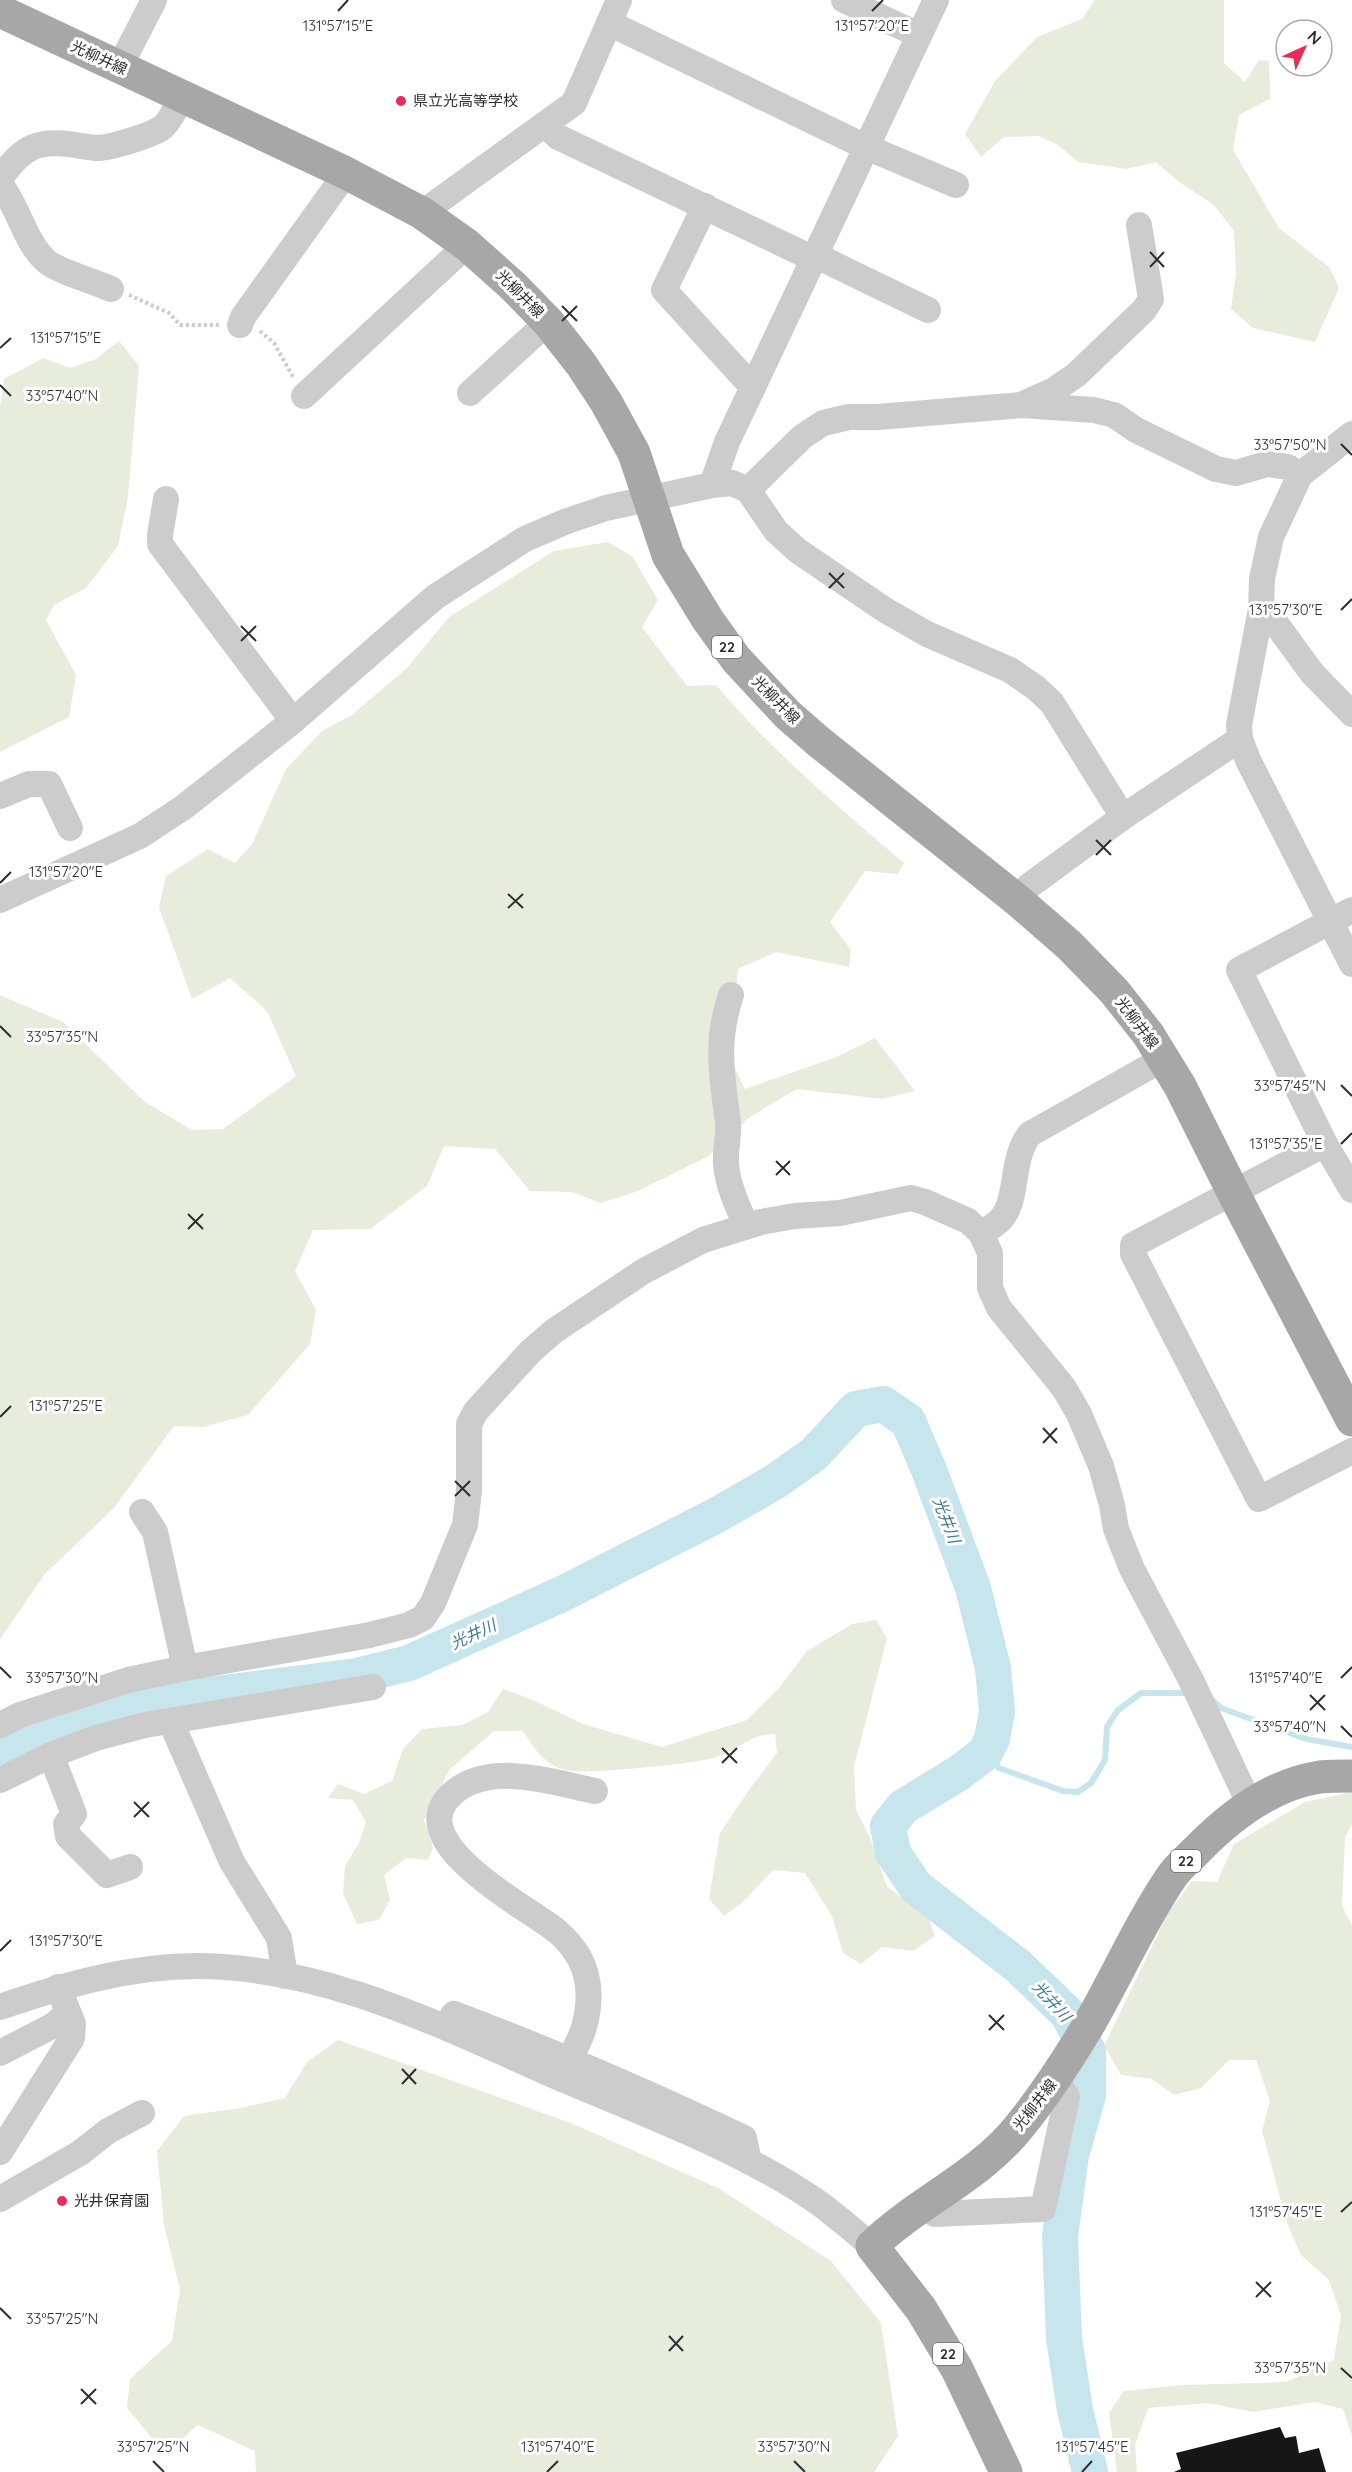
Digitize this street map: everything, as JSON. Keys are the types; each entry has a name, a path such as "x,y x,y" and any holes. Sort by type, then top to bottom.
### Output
{"main road":[{"name":"光柳井線","path":"0,11 346,173 422,213 467,245 513,286 548,322 581,363 606,402 634,453 668,555 708,620 736,659 788,715 819,742 1016,899 1069,945 1114,992 1148,1034 1180,1086 1352,1419"},
{"name":"光柳井線","path":"872,2247 889,2230 970,2173 1017,2129 1056,2079 1082,2036 1150,1910 1174,1874 1208,1838 1250,1805 1289,1786 1320,1777 1352,1776"},
{"name":"22","path":"872,2247 921,2309 957,2369 1006,2472"}],"street":[{"path":"119,68 154,0"},
{"path":"422,213 574,103 619,0"},
{"path":"844,0 919,35"},
{"path":"712,485 727,442 936,0"},
{"path":"609,23 867,147 956,185"},
{"path":"0,178 17,157 34,147 58,143 100,148 123,144 163,127 182,96"},
{"path":"545,125 558,137 814,259 825,260 928,310"},
{"path":"240,325 243,317 346,173"},
{"path":"0,184 10,197 34,247 47,262 111,289"},
{"path":"705,206 664,290 746,380 755,383"},
{"path":"1022,405 1054,390 1076,375 1144,310 1151,299 1139,225"},
{"path":"304,396 467,245"},
{"path":"470,393 548,322"},
{"path":"748,490 802,436 823,423 849,417 878,417 1022,405 1094,410 1114,416 1136,430 1216,469 1236,473 1267,464 1288,467 1300,475"},
{"path":"1352,434 1300,475 1271,537 1262,579 1261,609 1239,725 1240,739 1248,760 1341,916 1352,964"},
{"path":"0,900 140,836 193,801 293,721 435,597 525,539 606,508 712,485 732,483 748,490 776,531 798,552 885,610 927,633 1011,670 1036,688 1052,703 1123,817"},
{"path":"166,499 160,544 293,721"},
{"path":"1261,609 1274,621 1312,673 1352,714"},
{"path":"1016,899 1029,886 1123,817 1210,756 1240,739"},
{"path":"0,796 29,784 49,784 70,828"},
{"path":"1341,916 1239,970 1325,1144 1352,1191"},
{"path":"731,995 721,1041 721,1074 728,1124 726,1162 729,1184 746,1225"},
{"path":"981,1233 1003,1218 1013,1189 1016,1163 1022,1143 1030,1134 1163,1059"},
{"path":"1325,1144 1234,1194 1132,1245 1133,1254 1259,1499 1352,1450"},
{"path":"0,1725 20,1715 128,1680 370,1635 408,1625 423,1618 433,1603 465,1525 469,1491 469,1424 476,1411 531,1351 554,1331 644,1271 703,1240 746,1225 795,1216 840,1213 911,1198 968,1221 981,1233 990,1253 990,1288 999,1308 1064,1388 1079,1414 1101,1466 1116,1529 1132,1569 1195,1690 1250,1805"},
{"path":"142,1512 155,1533 185,1668"},
{"path":"0,1780 51,1755 96,1738 144,1725 373,1687"},
{"path":"171,1722 232,1862 279,1938 285,1976"},
{"path":"51,1755 74,1814 66,1824 68,1836 107,1875 130,1867"},
{"path":"568,2060 575,2050 587,2018 589,1985 579,1956 558,1933 487,1883 456,1856 443,1834 440,1817 446,1800 459,1789 475,1781 498,1777 528,1778 595,1791"},
{"path":"0,2007 58,1987 137,1971 198,1966 242,1969 339,1987 442,2026 749,2162 813,2199 872,2247"},
{"path":"0,2152 72,2038 73,2024 58,1987"},
{"path":"0,2053 54,2025 68,2012"},
{"path":"442,2026 454,2014 568,2060 744,2138 749,2162"},
{"path":"923,2207 935,2214 1043,2209 1066,2097 1056,2079"},
{"path":"0,2199 80,2153 108,2131 142,2113"}],"green space":[{"path":"1095,0 1224,0 1224,63 1245,82 1259,60 1269,61 1270,99 1239,115 1233,150 1279,228 1330,268 1339,288 1315,342 1253,328 1231,309 1236,273 1234,231 1214,205 1179,182 1156,162 1127,169 1078,162 1058,145 1039,136 1004,137 981,157 965,134 995,81 1037,37 1082,19"},
{"path":"119,341 139,366 128,497 118,546 86,588 54,605 46,620 76,675 69,717 0,752 0,407 4,379 43,358 70,368 96,359"},
{"path":"608,542 632,556 658,600 642,627 687,686 716,685 783,756 904,863 898,874 865,871 830,922 851,950 849,967 776,952 738,969 729,1056 745,1089 834,1058 875,1038 915,1091 882,1099 797,1089 750,1117 709,1156 638,1191 601,1203 571,1192 530,1191 495,1149 444,1146 427,1186 370,1229 313,1230 295,1271 316,1310 310,1344 248,1415 203,1427 174,1426 113,1509 45,1574 0,1639 0,995 63,1022 145,1102 192,1130 223,1129 296,1076 267,1011 230,978 192,999 159,907 166,876 208,849 235,863 252,844 286,769 322,731 352,715 408,667 449,617 554,551"},
{"path":"876,1620 887,1638 854,1767 856,1810 870,1838 887,1887 928,1916 935,1936 913,1951 882,1947 861,1964 843,1953 832,1916 805,1873 773,1870 742,1903 724,1916 709,1899 720,1833 777,1753 775,1734 751,1739 724,1754 705,1760 640,1768 576,1771 565,1770 545,1760 523,1731 494,1731 450,1769 424,1820 433,1848 428,1860 406,1858 384,1875 390,1900 379,1920 357,1924 343,1893 345,1866 359,1843 366,1822 353,1800 328,1798 338,1784 364,1794 392,1781 403,1749 422,1729 462,1725 488,1712 503,1689 531,1699 583,1724 662,1747 747,1720 780,1687 807,1651 852,1624"},
{"path":"1352,1792 1352,1824 1345,1837 1342,1906 1352,1925 1352,2436 1343,2409 1315,2402 1253,2412 1208,2403 1148,2408 1135,2445 1137,2472 1117,2472 1109,2413 1124,2391 1182,2385 1286,2382 1334,2360 1341,2316 1329,2280 1301,2255 1287,2223 1262,2131 1270,2101 1256,2060 1229,2060 1201,2088 1174,2095 1152,2079 1121,2075 1104,2046 1168,1913 1192,1881 1217,1882 1234,1844 1305,1802"},
{"path":"338,2040 571,2123 718,2188 831,2261 881,2323 898,2436 874,2472 256,2472 255,2451 198,2425 165,2454 127,2408 130,2379 172,2341 180,2290 164,2225 157,2151 184,2116 240,2108 285,2098 307,2062"}],"building":[{"path":"1280,2427 1285,2438 1296,2436 1299,2453 1319,2448 1326,2472 1174,2472 1181,2469 1176,2453"}],"waterway":[{"name":"光井川","path":"0,1747 137,1704 357,1676 409,1663 562,1594 717,1515 776,1481 814,1454 856,1409 883,1404 908,1421 973,1588 993,1668 997,1712 992,1739 985,1753 959,1773 903,1807 888,1826 893,1853 916,1887 1018,1966 1067,2013 1088,2051 1088,2095 1071,2155 1060,2236 1064,2338 1075,2410 1090,2472"},
{"path":"985,1753 999,1768 1063,1791 1078,1792 1091,1783 1105,1760 1107,1727 1118,1710 1141,1693 1188,1693"},
{"path":"1212,1700 1221,1708 1306,1739 1352,1747"}],"place":[{"name":"県立光高等学校","path":"401,101"},
{"name":"光井保育園","path":"62,2201"}]}
